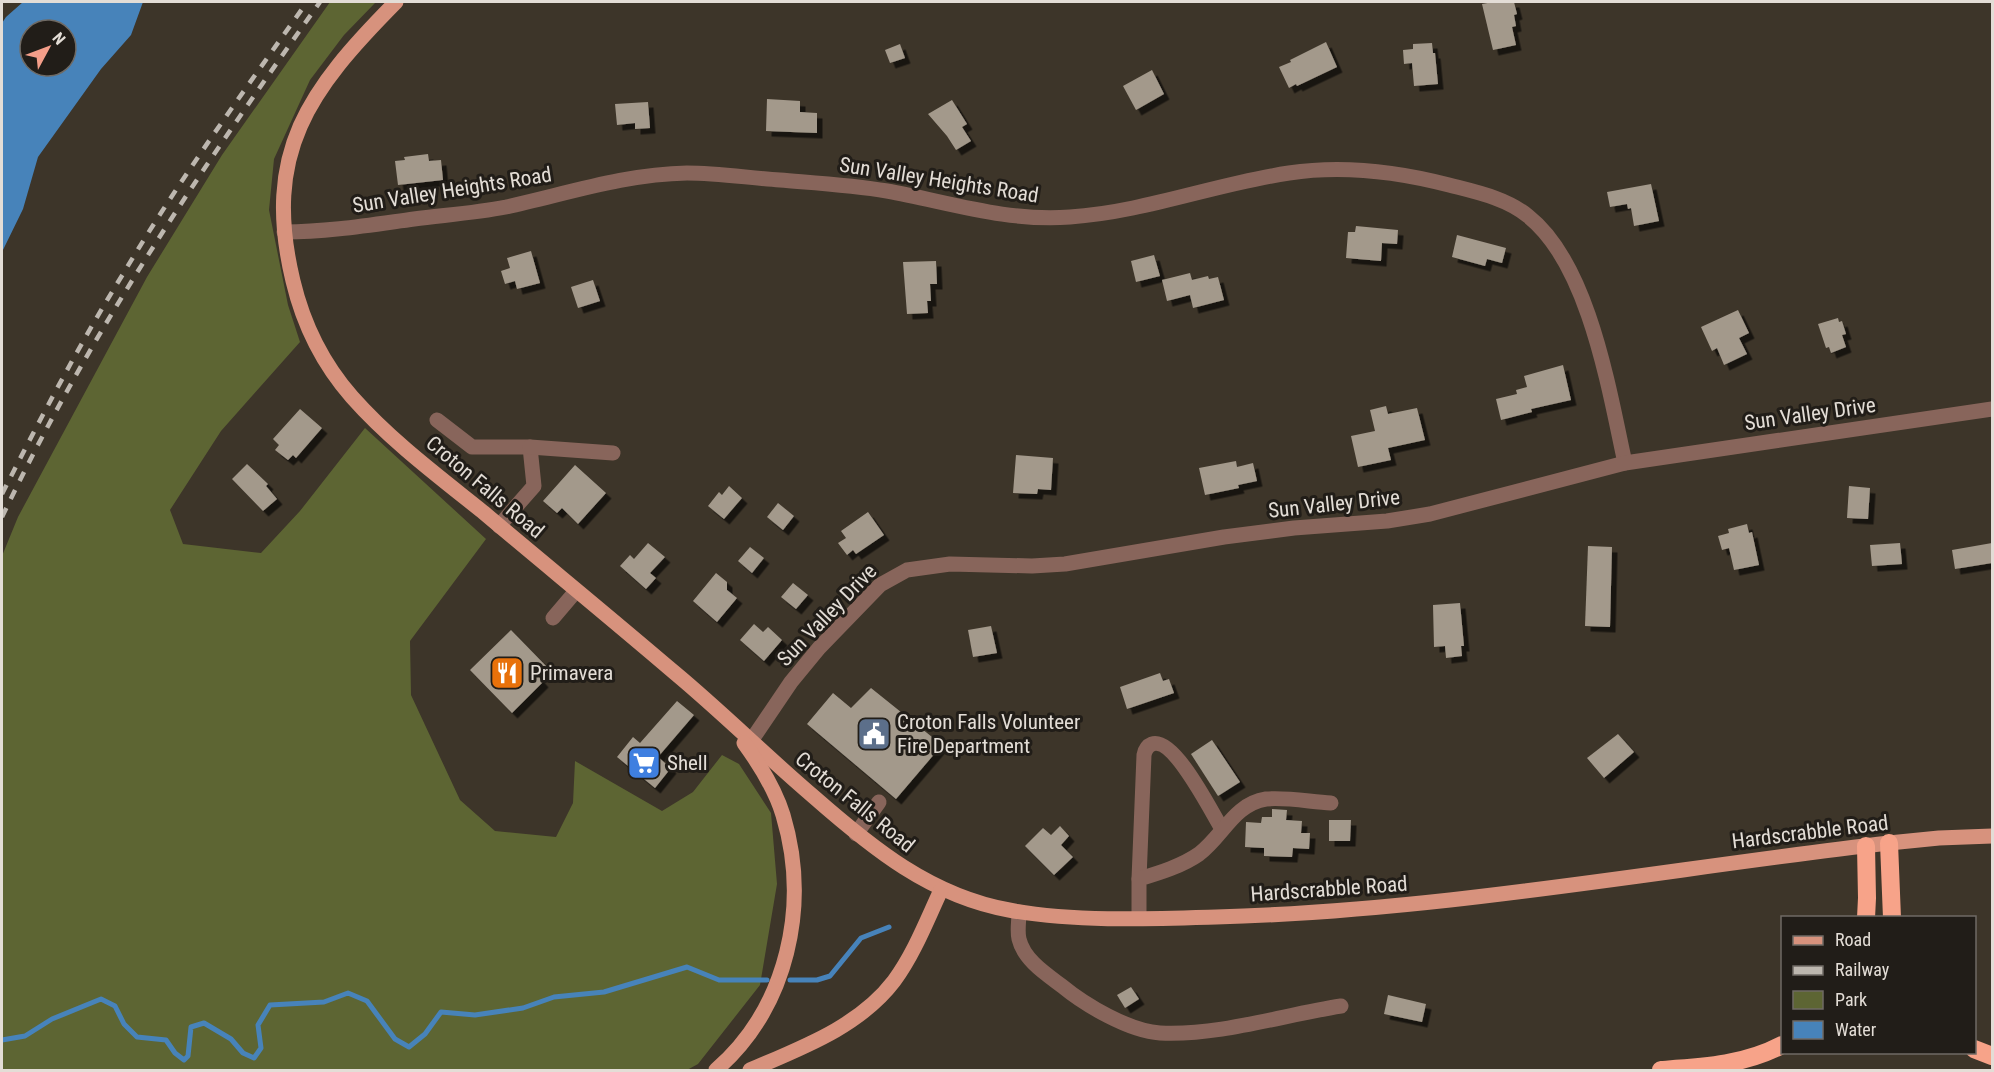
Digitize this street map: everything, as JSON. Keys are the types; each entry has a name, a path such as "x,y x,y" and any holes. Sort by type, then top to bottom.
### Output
{"highway":[{"path":"1889,843 1892,916"},
{"path":"1866,846 1866,916"},
{"path":"1661,1071 1737,1063 1781,1046"},
{"path":"1976,1050 1992,1056"}],"main road":[{"name":"Croton Falls Road","path":"396,2 329,76 300,124 290,150 284,177 282,206 284,232 296,292 318,348 333,374 352,397 391,436 722,715 856,834 910,874 941,890"},
{"path":"716,1071 741,1046 769,1002 787,954 795,900 791,844 783,813 770,784 752,755 722,715"},
{"name":"Hardscrabble Road","path":"941,890 970,901 1018,912 1074,917 1299,914 1405,906 1889,843 1992,836"},
{"path":"750,1071 837,1029 860,1014 878,998 894,981 908,958 941,890"}],"street":[{"name":"Sun Valley Heights Road","path":"284,232 338,230 468,213 623,180 689,173 844,185 885,191 993,214 1034,218 1113,212 1289,173 1327,170 1409,176 1479,193 1507,203 1528,215 1545,233 1561,256 1593,325 1625,463"},
{"name":"Sun Valley Drive","path":"751,741 790,682 819,648 880,585 907,570 950,564 1032,566 1065,564 1224,537 1294,528 1388,521 1430,514 1625,463 1992,409"},
{"path":"437,420 472,447 530,447 613,453"},
{"path":"500,526 534,486 530,447"},
{"path":"553,618 576,591"},
{"path":"1140,917 1139,879 1145,750 1152,744 1159,743 1179,759 1222,829"},
{"path":"1139,879 1181,864 1197,855 1246,806 1266,800 1331,803"},
{"path":"856,834 879,802"},
{"path":"1018,912 1019,939 1024,951 1036,966 1081,1002 1130,1025 1158,1033 1191,1032 1341,1006"}],"green space":[{"path":"330,2 376,2 344,35 310,80 274,159 269,210 288,305 300,342 221,431 170,510 183,544 261,553 300,511 365,428 486,539 410,641 411,695 460,800 495,831 556,837 573,803 575,761 662,811 693,792 722,755 739,764 771,813 777,884 760,985 698,1064 687,1070 2,1070 2,556 18,517 147,277 222,155"}],"water":[{"path":"23,2 143,2 131,35 101,69 38,157 23,209 2,252 2,23"}],"building":[{"path":"1514,2 1517,14 1514,15 1516,26 1512,27 1516,45 1493,50 1482,4"},
{"path":"1326,42 1337,67 1289,88 1279,67"},
{"path":"1432,43 1438,84 1414,86 1412,63 1404,64 1403,50 1413,49 1413,44"},
{"path":"900,44 905,58 890,63 885,50"},
{"path":"1152,70 1164,94 1136,110 1123,86"},
{"path":"767,99 800,101 800,112 817,113 817,133 766,131"},
{"path":"952,100 967,124 962,127 971,141 956,150 928,114"},
{"path":"648,102 650,128 635,129 635,123 617,125 615,104"},
{"path":"428,154 429,161 441,160 443,180 398,185 395,161 405,160 404,157"},
{"path":"1651,184 1659,221 1634,226 1631,208 1628,209 1627,204 1610,207 1607,192"},
{"path":"1356,226 1398,230 1397,244 1382,243 1381,261 1346,258 1348,232 1355,232"},
{"path":"1457,235 1506,248 1502,263 1487,259 1485,266 1452,257"},
{"path":"531,251 540,283 517,289 515,281 505,284 501,271 510,268 507,258"},
{"path":"1154,255 1160,276 1136,282 1131,261"},
{"path":"936,261 937,284 930,284 931,301 927,301 928,313 907,314 903,262"},
{"path":"1190,273 1192,280 1208,276 1209,279 1218,277 1224,300 1193,308 1190,295 1167,301 1162,280"},
{"path":"593,280 600,301 578,308 571,287"},
{"path":"1738,310 1749,333 1739,338 1747,354 1724,365 1717,348 1712,351 1701,327"},
{"path":"1838,318 1839,322 1842,321 1846,334 1842,335 1846,347 1831,353 1829,347 1826,348 1818,324"},
{"path":"1563,365 1571,400 1531,409 1532,412 1501,420 1496,399 1517,394 1516,390 1527,387 1524,376"},
{"path":"1386,406 1388,414 1417,408 1425,440 1388,448 1391,460 1358,467 1351,436 1375,431 1370,410"},
{"path":"300,409 322,428 296,458 293,455 288,460 275,450 279,445 273,439"},
{"path":"1016,455 1053,458 1051,490 1038,489 1037,494 1013,493"},
{"path":"1236,461 1237,467 1253,463 1257,481 1238,485 1239,488 1205,495 1199,468"},
{"path":"247,464 268,484 266,486 277,499 263,511 232,479"},
{"path":"575,465 606,493 578,524 562,508 557,513 543,501"},
{"path":"729,486 742,498 724,519 708,506 719,492 722,495"},
{"path":"1849,486 1870,488 1868,519 1847,518"},
{"path":"778,503 794,516 783,530 767,517"},
{"path":"868,512 884,535 856,554 853,550 847,555 838,543 846,538 841,531"},
{"path":"1747,524 1749,533 1752,532 1759,565 1734,570 1729,548 1722,550 1718,536 1729,533 1728,529"},
{"path":"648,543 665,557 650,573 656,578 646,589 620,566 630,555 634,559"},
{"path":"1900,543 1902,564 1872,566 1870,545"},
{"path":"1992,543 1992,563 1955,569 1952,550"},
{"path":"1588,546 1612,547 1610,627 1585,626"},
{"path":"750,547 764,558 752,573 738,561"},
{"path":"716,573 727,582 727,590 737,598 717,622 693,601"},
{"path":"793,583 808,595 796,609 781,597"},
{"path":"1460,603 1464,646 1461,646 1462,656 1446,658 1445,646 1434,647 1433,605"},
{"path":"754,624 763,632 768,627 782,640 764,661 740,640"},
{"path":"991,626 997,653 973,657 968,630"},
{"name":"Primavera","path":"511,630 547,667 538,676 543,682 512,713 470,670"},
{"path":"1160,673 1163,681 1169,679 1174,693 1127,709 1120,687"},
{"name":"Croton Falls Volunteer Fire Department","path":"871,688 942,745 896,799 807,724 833,693 851,708"},
{"path":"677,701 694,715 658,757 671,768 655,788 617,757 633,737 640,743"},
{"path":"1618,734 1634,752 1604,778 1587,758"},
{"path":"1212,740 1240,782 1218,796 1191,754"},
{"path":"1272,809 1287,810 1286,820 1302,821 1301,833 1310,833 1309,849 1293,848 1292,857 1264,856 1264,848 1245,847 1246,822 1261,823 1262,817 1272,817"},
{"path":"1329,820 1351,820 1350,841 1329,841"},
{"path":"1060,826 1069,836 1061,845 1073,857 1054,875 1025,846 1043,828 1051,835"},
{"path":"1131,987 1139,999 1125,1008 1117,995"},
{"path":"1388,995 1426,1004 1422,1022 1384,1014"}],"waterway":[{"path":"790,980 817,980 830,976 861,938 889,927"},
{"path":"2,1040 25,1036 52,1019 101,999 115,1006 124,1024 137,1037 166,1040 175,1053 184,1060 188,1056 191,1027 204,1023 231,1039 243,1053 254,1058 261,1048 258,1025 270,1005 324,1002 348,993 367,1001 395,1039 409,1047 425,1034 441,1012 475,1015 523,1008 554,997 604,992 687,967 719,980 767,980"}],"railway":[{"path":"2,494 75,355 144,239 212,136 307,2"},
{"path":"2,517 72,382 150,252 233,126 320,2"}],"place":[{"name":"Primavera","path":"507,673"},
{"name":"Croton Falls Volunteer Fire Department","path":"874,734"},
{"name":"Shell","path":"644,763"}]}
